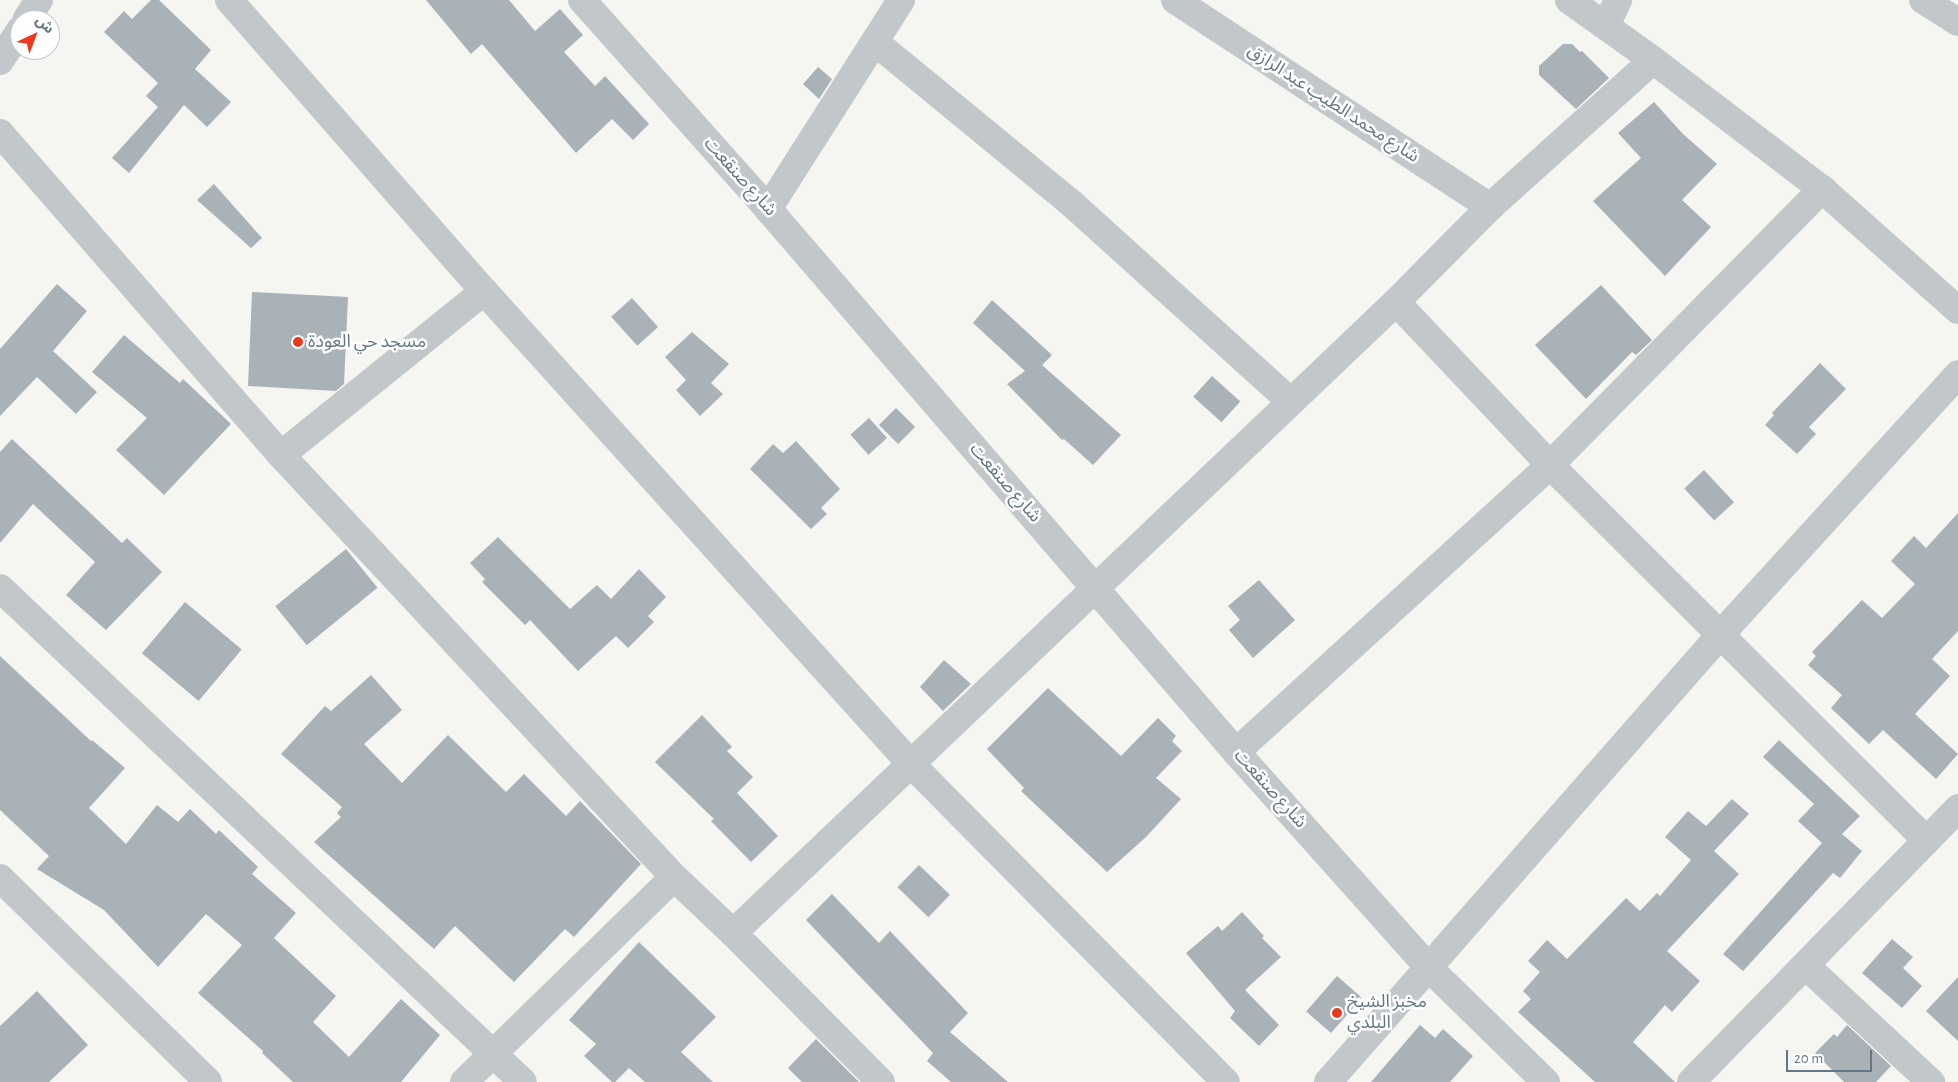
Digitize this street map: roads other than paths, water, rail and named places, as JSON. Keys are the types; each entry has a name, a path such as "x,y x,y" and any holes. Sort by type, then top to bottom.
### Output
{"street":[{"path":"229,0 484,291 910,763 1226,1082"},
{"name":"شارع صنقعت","path":"582,0 768,209 1236,752 1428,967 1546,1082"},
{"path":"768,209 901,0"},
{"name":"شارع محمد الطيب عبد الرازق","path":"1175,0 1490,207"},
{"path":"1569,0 1653,60 1822,189 1958,310"},
{"path":"1606,25 1618,0"},
{"path":"1923,0 1958,22"},
{"path":"875,42 1071,203 1290,401"},
{"path":"0,61 10,46"},
{"path":"733,933 1396,302 1490,207 1653,60"},
{"path":"0,134 281,455 674,877 733,933 880,1082"},
{"path":"1236,752 1550,465 1822,189"},
{"path":"281,455 484,291"},
{"path":"1396,302 1550,465 1926,840"},
{"path":"1328,1082 1720,635 1958,374"},
{"path":"0,588 523,1082"},
{"path":"1691,1082 1958,808"},
{"path":"464,1082 674,877"},
{"path":"0,878 208,1082"},
{"path":"1806,966 1931,1082"}],"place":[{"name":"مسجد حي العودة","path":"298,342"},
{"name":"مخبز الشيخ البلدي","path":"1337,1013"}]}
